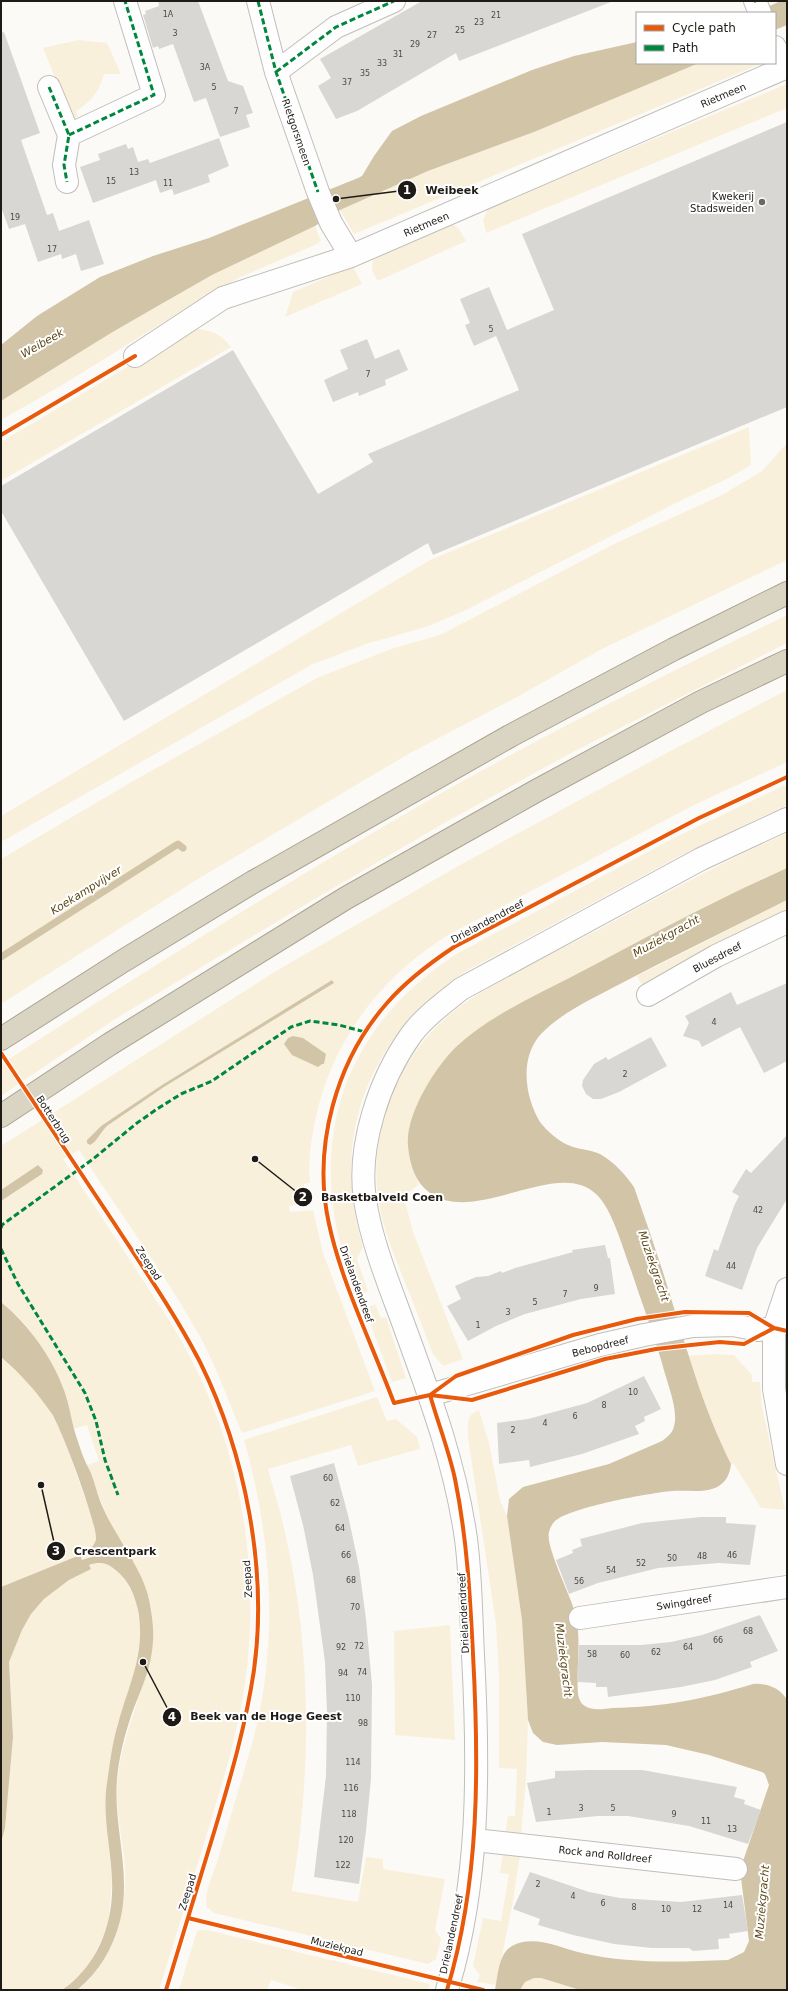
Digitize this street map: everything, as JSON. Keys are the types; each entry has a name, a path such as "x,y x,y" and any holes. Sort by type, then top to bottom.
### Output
{"highway":[{"path":"1,1039 123,961 253,882 503,740 674,649 787,593"},
{"path":"1,1116 110,1044 346,898 536,791 701,702 787,661"}],"street":[{"path":"69,135 154,95 125,1"},
{"name":"Rietgorsmeen","path":"258,1 276,72 318,192 331,223 351,256"},
{"path":"276,72 336,27 394,1"},
{"path":"776,49 786,68"},
{"name":"Rietmeen","path":"135,356 223,298 351,256 786,68"},
{"path":"49,87 69,135 64,165 67,182"},
{"name":"Drielandendreef","path":"447,1990 467,1900 475,1840 476,1768 474,1679 466,1540 455,1478 430,1395 374,1237 365,1199 365,1165 368,1134 376,1102 411,1035 429,1015 461,989 701,859 787,819"},
{"name":"Bluesdreef","path":"648,995 716,956 787,922"},
{"path":"787,1289 774,1328 774,1389 787,1464"},
{"name":"Bebopdreef","path":"430,1395 600,1344 644,1335 693,1326 733,1325 758,1330 774,1328"},
{"name":"Swingdreef","path":"580,1618 787,1587"},
{"name":"Rock and Rolldreef","path":"475,1840 736,1869"}],"shaded area":[{"path":"79,40 107,43 121,74 104,74 100,86 94,96 76,111 78,117 72,119 43,48"},
{"path":"697,64 758,65 354,234 340,210 428,171 534,132"},
{"path":"787,84 787,108 486,233 483,220 488,208"},
{"path":"452,223 459,229 466,241 378,281 372,271 373,257"},
{"path":"315,226 321,241 317,244 241,277 209,294 64,384 1,420 1,401 111,333 212,275"},
{"path":"353,266 362,284 285,317 293,292"},
{"path":"201,329 218,335 231,347 1,481 1,442 159,348 191,330"},
{"path":"749,427 751,465 729,478 684,499 466,610 429,626 366,644 311,665 1,842 1,816 430,560"},
{"path":"787,443 787,560 602,649 519,696 410,753 193,882 1,1004 1,859 133,781 319,677 394,648 440,635 614,544 722,495 762,471"},
{"path":"787,615 787,643 571,753 446,822 112,1021 1,1096 1,1064 268,896 431,799 563,727"},
{"path":"787,690 787,762 694,805 450,934 425,950 382,989 348,1036 335,1061 324,1088 314,1125 311,1142 310,1183 304,1184 305,1204 289,1206 290,1212 313,1210 323,1253 375,1391 242,1433 215,1367 202,1341 182,1305 153,1260 79,1150 63,1159 178,1335 199,1375 214,1409 226,1444 236,1481 248,1555 250,1593 250,1630 247,1667 237,1728 221,1788 159,1990 77,1990 98,1967 118,1929 124,1894 125,1874 117,1800 118,1778 127,1733 147,1669 153,1625 148,1593 136,1567 112,1526 100,1500 87,1465 99,1461 87,1425 74,1429 64,1393 49,1359 28,1328 1,1302 1,1201 42,1174 43,1170 38,1165 1,1190 1,1146 276,971 467,861","holes":["332,980 334,983 164,1087 87,1140 101,1126 162,1085"]},
{"path":"787,784 787,805 678,857 468,970 434,996 405,1024 383,1056 366,1090 355,1127 351,1165 354,1205 363,1247 357,1259 368,1291 359,1295 342,1248 335,1220 331,1178 333,1139 340,1102 353,1067 372,1035 396,1005 424,978 458,953 674,838"},
{"path":"787,833 787,868 762,879 498,1017 456,1047 432,1078 419,1101 414,1172 419,1184 404,1197 413,1232 463,1359 443,1366 433,1354 391,1246 381,1212 377,1189 377,1163 380,1136 386,1111 396,1086 408,1063 423,1041 441,1022 462,1005 494,984 691,880"},
{"path":"787,900 787,914 643,987 637,976"},
{"path":"375,1304 381,1318 386,1317 406,1378 392,1382 365,1309"},
{"path":"715,1354 734,1355 752,1375 752,1382 760,1382 762,1407 785,1510 761,1508 734,1464 731,1464 711,1423 688,1356"},
{"path":"1,1357 42,1399 55,1419 66,1443 90,1510 96,1539 91,1556 82,1560 80,1555 1,1587"},
{"path":"377,1397 387,1421 396,1419 417,1437 420,1449 358,1466 351,1445 268,1469 282,1521 293,1573 300,1618 304,1663 306,1755 299,1846 292,1891 358,1902 366,1857 383,1859 383,1869 445,1879 435,1930 441,1939 436,1959 428,1964 214,1913 207,1907 206,1902 209,1886 249,1754 259,1715 269,1636 269,1597 266,1557 254,1479 244,1440"},
{"path":"479,1410 489,1443 500,1500 507,1516 522,1620 528,1720 526,1780 521,1836 505,1835 508,1816 515,1816 517,1769 499,1768 499,1678 496,1624 468,1438 469,1418"},
{"path":"95,1563 106,1564 115,1569 124,1578 136,1600 141,1632 137,1666 118,1723 106,1812 112,1881 108,1927 89,1965 62,1990 1,1990 1,1843 5,1828 13,1737 9,1662 22,1630 31,1614 44,1599 69,1580 90,1569 89,1565"},
{"path":"450,1625 455,1740 395,1735 394,1631"},
{"path":"503,1853 520,1855 512,1907 496,1985 477,1982 480,1975 473,1966 483,1918 501,1921 509,1874 500,1873"},
{"path":"207,1930 430,1984 428,1990 302,1990 271,1980 267,1990 179,1990 197,1931"},
{"path":"534,1978 541,1978 580,1990 520,1990 525,1982"}],"water":[{"path":"781,1 787,1 787,25 776,30 776,12 755,12"},
{"path":"636,42 636,64 697,64 534,132 428,171 340,210 315,226 212,275 111,333 1,401 1,345 37,316 100,277 153,256 209,238 358,178 362,176 392,131 421,116 532,70 574,56"},
{"name":"Muziekgracht","path":"787,868 787,900 589,1000 568,1012 549,1026 541,1034 529,1054 527,1078 531,1101 540,1122 556,1138 564,1143 572,1147 596,1152 605,1157 627,1177 634,1187 660,1262 699,1387 731,1464 726,1479 722,1484 710,1490 661,1492 611,1502 593,1506 564,1516 555,1521 552,1525 549,1532 551,1548 575,1612 577,1622 578,1696 584,1705 591,1709 649,1706 701,1698 753,1684 763,1684 777,1689 787,1700 787,1990 580,1990 541,1978 534,1978 525,1982 520,1990 495,1990 499,1966 504,1954 512,1946 529,1941 556,1945 600,1957 636,1961 728,1960 744,1952 749,1941 740,1870 769,1785 765,1774 762,1772 709,1755 666,1745 602,1742 557,1745 543,1742 533,1733 528,1720 522,1620 507,1516 509,1499 523,1487 609,1464 662,1441 670,1435 672,1431 675,1412 655,1340 621,1240 602,1200 596,1194 580,1185 560,1183 538,1186 470,1202 449,1201 430,1193 425,1189 414,1172 408,1146 408,1134 411,1120 423,1092 448,1055 470,1035 484,1025 499,1015 680,920"},
{"path":"332,980 334,983 164,1087 107,1126 92,1144 90,1145 87,1143 87,1140 101,1126 162,1085"},
{"path":"293,1036 303,1038 326,1054 324,1064 318,1067 292,1055 284,1044 288,1038"},
{"path":"38,1165 43,1170 42,1174 1,1201 1,1190"},
{"path":"1,1302 21,1321 39,1343 54,1367 66,1398 84,1459 102,1505 143,1580 150,1604 153,1622 151,1660 127,1729 117,1779 117,1815 124,1885 120,1921 113,1941 104,1959 92,1975 77,1990 62,1990 75,1980 94,1956 107,1927 110,1912 112,1880 106,1820 107,1783 116,1731 138,1655 140,1626 137,1605 130,1587 117,1571 103,1563 89,1565 91,1569 69,1580 44,1599 31,1614 22,1630 9,1662 13,1737 5,1828 1,1843 1,1587 80,1555 82,1560 91,1557 88,1551 95,1543 96,1538 91,1513 78,1475 57,1423 40,1398 16,1370 1,1357"}],"building":[{"path":"158,1 198,1 228,81 243,86 253,113 246,115 250,127 220,137 206,98 194,102 173,44 159,49 158,46 153,48 143,15 146,14 145,11 159,6"},
{"path":"422,1 611,2 459,61 456,53 357,111 336,119 318,86 331,78 320,59"},
{"path":"4,32 40,133 21,140 47,215 53,213 59,231 89,220 104,264 81,271 76,254 62,259 61,254 38,262 25,224 9,229 1,207 1,33"},
{"path":"787,122 787,407 433,555 428,543 124,721 1,511 1,486 233,350 318,494 373,462 368,454 519,390 496,336 474,346 465,325 470,323 460,299 489,287 507,330 554,310 522,234"},
{"path":"219,138 229,166 208,175 210,182 174,195 172,189 160,193 156,180 93,203 80,167 100,160 98,154 126,144 128,149 133,147 138,162 148,159 150,163"},
{"path":"367,339 375,359 399,349 408,370 385,380 386,385 359,396 358,392 333,402 324,380 348,369 340,350"},
{"path":"787,983 787,1061 764,1073 740,1027 702,1047 699,1041 683,1036 689,1023 685,1016 731,992 737,1005"},
{"path":"651,1037 667,1066 619,1092 601,1099 593,1099 586,1094 582,1086 583,1080 594,1064 606,1057 608,1060"},
{"path":"787,1135 787,1199 757,1248 742,1290 705,1276 714,1249 718,1251 739,1196 732,1192 746,1169 751,1173"},
{"path":"605,1245 608,1258 610,1258 615,1294 581,1299 525,1314 496,1326 468,1341 447,1306 461,1299 455,1286 476,1277 488,1276 501,1271 502,1273 573,1252 572,1250"},
{"path":"644,1376 661,1409 644,1417 645,1421 635,1426 639,1434 582,1454 530,1467 529,1460 499,1464 497,1423 528,1419 587,1403"},
{"path":"334,1463 348,1515 359,1567 366,1619 372,1685 371,1778 359,1884 314,1877 326,1776 327,1713 325,1662 313,1575 303,1525 290,1476"},
{"path":"701,1517 726,1517 726,1523 756,1525 750,1565 719,1563 658,1568 598,1583 569,1594 556,1560 573,1553 572,1550 582,1546 580,1539 642,1523"},
{"path":"760,1615 778,1651 750,1662 752,1667 715,1680 681,1687 608,1697 607,1687 596,1687 596,1683 577,1682 579,1645 641,1645 671,1642 702,1635"},
{"path":"642,1770 737,1787 734,1797 745,1800 744,1804 761,1810 748,1844 689,1826 628,1816 598,1816 536,1822 527,1783 555,1778 555,1771"},
{"path":"530,1872 589,1892 620,1898 681,1902 742,1895 748,1931 729,1934 730,1938 718,1939 719,1949 693,1951 689,1948 652,1948 614,1944 573,1935 538,1925 540,1919 513,1909"}],"waterway":[{"name":"Koekampvijver","path":"1,957 178,844 183,848"}],"marked path":[{"path":"69,135 154,95 125,1"},
{"path":"258,1 276,72 318,192"},
{"path":"276,72 336,27 394,1"},
{"path":"49,87 69,135 64,165 67,182"},
{"path":"1,1228 2,1225 93,1159 137,1123 157,1109 181,1094 212,1081 291,1027 310,1021 339,1025 365,1032"},
{"path":"1,1249 18,1284 85,1393 96,1421 105,1460 118,1495"}],"cycle path":[{"path":"1,435 135,356"},
{"path":"774,1328 744,1344 720,1342 691,1345 656,1349 605,1359 472,1400 430,1395 394,1403 349,1291 335,1246 329,1224 325,1195 324,1165 326,1136 332,1106 354,1051 369,1026 387,1003 419,972 454,947 699,818 787,777"},
{"name":"Botterbrug","path":"1,1053 170,1309 200,1362 216,1397 229,1434 241,1473 249,1512 255,1552 258,1592 258,1632 251,1690 238,1750 227,1789 166,1990"},
{"path":"430,1395 456,1376 573,1335 637,1319 685,1312 749,1313 774,1328 787,1331"},
{"path":"430,1395 453,1468 459,1501 469,1588 475,1696 475,1823 466,1907 458,1949 447,1990"},
{"name":"Zeepad","path":"188,1918 483,1990"}],"place":[{"name":"Weibeek","path":"336,199"},
{"name":"Kwekerij Stadsweiden","path":"762,202"},
{"name":"Basketbalveld Coen","path":"255,1159"},
{"name":"Crescentpark","path":"41,1485"},
{"name":"Beek van de Hoge Geest","path":"143,1662"}]}
